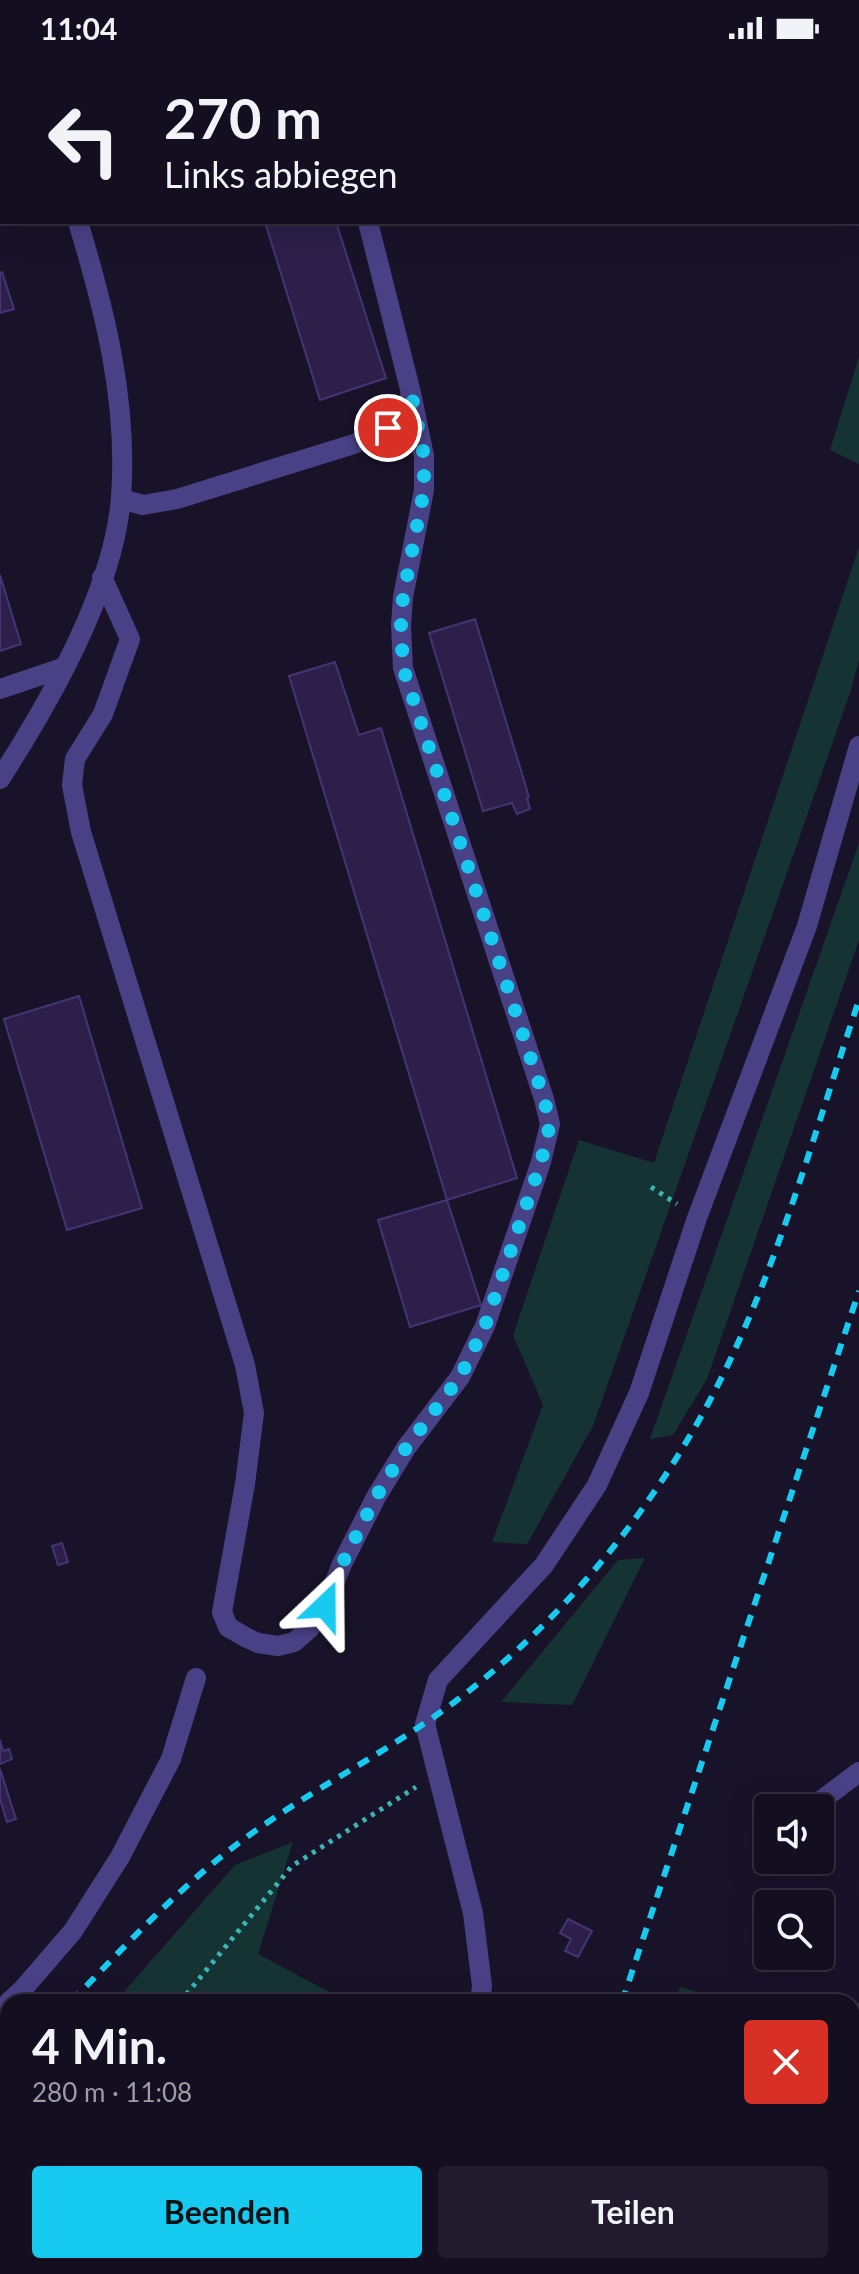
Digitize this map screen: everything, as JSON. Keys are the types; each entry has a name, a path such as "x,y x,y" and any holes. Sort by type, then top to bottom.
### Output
{"street":[{"path":"0,779 65,667 102,577 115,534 121,499 121,431 116,372 95,278 79,224"},
{"path":"102,577 130,639 103,714 75,759 72,785 81,832 245,1365 252,1401 254,1413 245,1484 222,1612 228,1627 258,1643 278,1646 294,1642 317,1618 376,1497 406,1448 460,1377 485,1326 541,1162 550,1124 403,668 403,597 424,490 424,456 369,224"},
{"path":"121,499 143,505 177,499 354,444 388,428 405,411 411,393"},
{"path":"0,689 65,667"},
{"path":"481,1994 473,1913 425,1724 438,1680 544,1565 597,1485 639,1393 697,1218 807,926 859,746"},
{"path":"17,1994 73,1931 120,1857 171,1759 196,1678"},
{"path":"830,1794 859,1772"}],"path":[{"path":"187,1994 292,1866 438,1774"}],"green space":[{"path":"859,357 859,464 830,450"},
{"path":"859,547 859,660 850,693 593,1426 527,1544 492,1542 543,1405 513,1335 579,1140 654,1163"},
{"path":"859,843 859,940 707,1379 673,1435 650,1439"},
{"path":"645,1558 572,1705 501,1702 618,1560"},
{"path":"293,1842 258,1954 333,1994 122,1994 235,1865"},
{"path":"680,1987 702,1994 677,1994"}],"building":[{"path":"266,224 337,224 386,378 320,400"},
{"path":"0,273 14,309 0,313"},
{"path":"0,575 21,644 0,651"},
{"path":"475,619 529,797 530,809 517,814 512,803 483,811 429,633"},
{"path":"335,662 359,735 381,728 517,1178 447,1200 289,676"},
{"path":"79,996 142,1208 67,1230 4,1019"},
{"path":"447,1200 481,1305 410,1327 378,1220"},
{"path":"62,1543 68,1562 58,1565 52,1546"},
{"path":"0,1740 3,1751 9,1749 12,1759 0,1764"},
{"path":"0,1769 16,1819 7,1822 0,1799"},
{"path":"568,1919 592,1931 578,1957 565,1951 571,1939 560,1933"}],"railway":[{"path":"79,1994 154,1917 220,1857 272,1819 415,1730 470,1690 540,1628 604,1558 661,1483 733,1355 774,1256 859,1000"},
{"path":"625,1994 859,1291"}],"route":[{"path":"325,1606 342,1564 376,1497 406,1448 460,1377 485,1326 541,1162 550,1124 403,668 403,597 424,490 424,456 411,393 405,411 388,428"}]}
